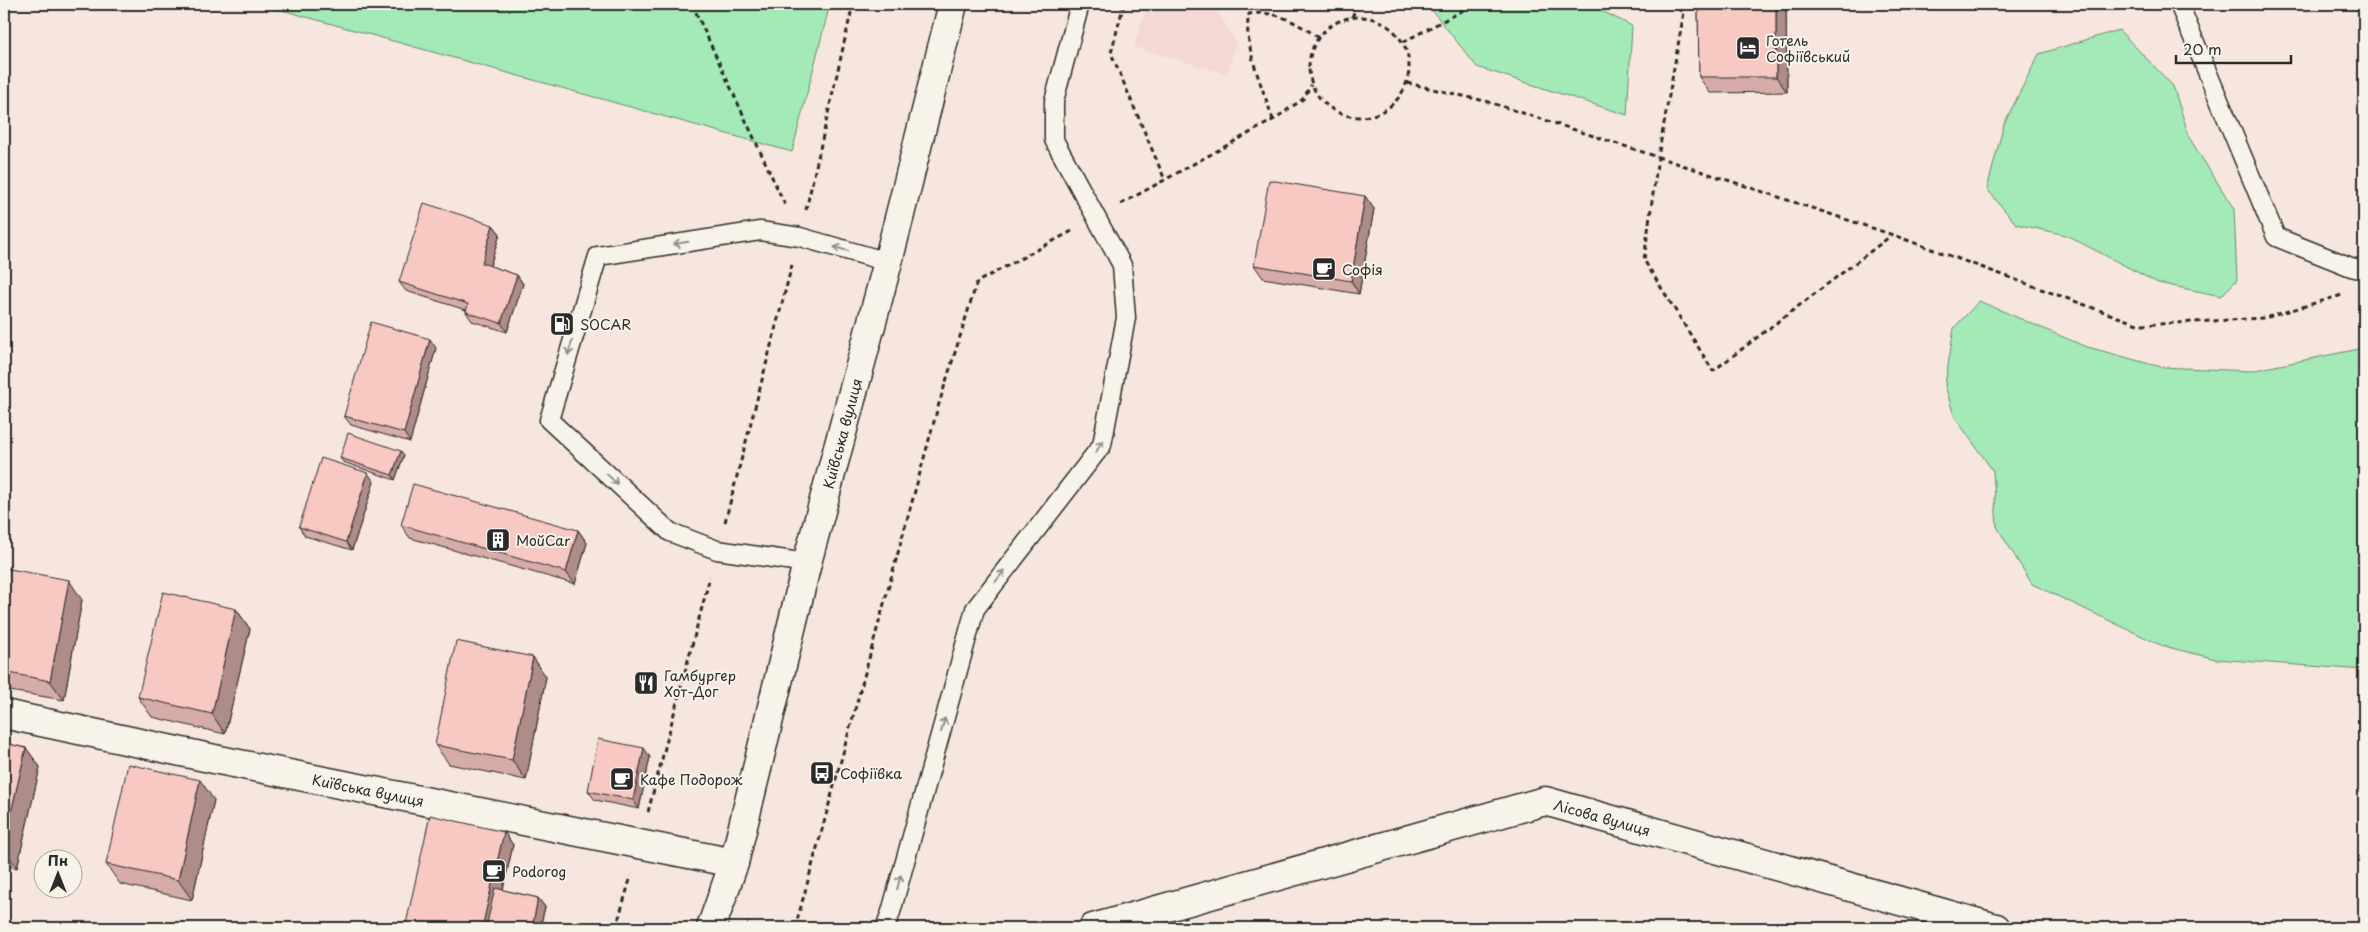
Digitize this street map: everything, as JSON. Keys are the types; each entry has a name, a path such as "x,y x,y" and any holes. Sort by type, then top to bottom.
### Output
{"street":[{"name":"Київська вулиця","path":"711,928 734,862 807,563 888,262 953,4"},
{"name":"Київська вулиця","path":"4,714 228,762 734,862"},
{"name":"Лісова вулиця","path":"1093,928 1545,801 1996,928"}],"lane":[{"path":"885,928 975,608 1102,444 1126,318 1122,265 1054,140 1054,101 1080,4"},
{"path":"2179,4 2276,237 2351,267 2364,270"},
{"path":"807,563 717,550 670,532 549,420 598,256 760,231 800,237 888,262"}],"path":[{"path":"692,4 800,237"},
{"path":"616,928 640,844 800,237 853,4"},
{"path":"1124,4 1111,53 1165,180"},
{"path":"1352,17 1358,4"},
{"path":"1403,42 1475,4"},
{"path":"1670,4 1684,12 1658,157 1644,260 1714,370 1893,235"},
{"path":"1273,120 1248,41 1246,26 1248,14 1263,12 1286,17 1318,37"},
{"path":"1352,17 1367,17 1382,21 1394,30 1403,42 1409,55 1410,69 1407,83 1400,97 1389,108 1375,115 1360,118 1344,115 1330,109 1319,98 1311,85 1308,68 1311,51 1318,37 1339,20 1352,17"},
{"path":"1407,83 1489,102 1658,157 1893,235 2140,324 2265,318 2346,294"},
{"path":"795,928 938,407 977,282 1273,120 1303,99 1311,85"}],"shaded area":[{"path":"1147,4 1214,4 1236,43 1227,74 1134,47"}],"green space":[{"path":"260,4 830,4 792,152"},
{"path":"1427,4 1588,4 1632,26 1627,115 1477,67"},
{"path":"2119,30 2173,86 2190,139 2234,209 2237,280 2221,296 2158,283 2066,235 2016,224 1987,189 2004,124 2039,54"},
{"path":"1979,301 2084,346 2161,367 2250,371 2364,348 2364,670 2216,659 2163,646 2032,584 1997,527 1993,471 1954,416 1945,385 1954,328"}],"building":[{"name":"Готель Софіївський","path":"1698,4 1776,4 1776,77 1699,77"},
{"path":"1269,180 1365,196 1351,281 1254,265"},
{"path":"424,203 493,225 482,263 517,275 501,323 466,312 468,304 399,282"},
{"path":"371,322 430,339 404,433 344,416"},
{"path":"348,433 401,451 392,475 340,458"},
{"path":"321,458 368,473 346,542 299,527"},
{"name":"МойCar","path":"413,484 578,530 566,572 401,525"},
{"path":"4,568 69,580 50,681 4,672"},
{"path":"163,592 236,609 212,714 138,697"},
{"path":"456,641 533,657 512,760 435,745"},
{"name":"Кафе Подорож","path":"598,739 644,748 633,800 588,791"},
{"path":"4,743 26,748 4,843"},
{"path":"128,764 200,780 178,880 106,864"},
{"path":"430,815 504,832 482,928 425,928 406,924"},
{"path":"495,888 538,898 532,928 486,928"}],"place":[{"name":"Готель Софіївський","path":"1748,48"},
{"name":"Софія","path":"1324,269"},
{"name":"SOCAR","path":"562,324"},
{"name":"МойCar","path":"498,540"},
{"name":"Гамбургер Хот-Дог","path":"646,683"},
{"name":"Софіївка","path":"822,773"},
{"name":"Кафе Подорож","path":"622,779"},
{"name":"Podorog","path":"494,871"}]}
